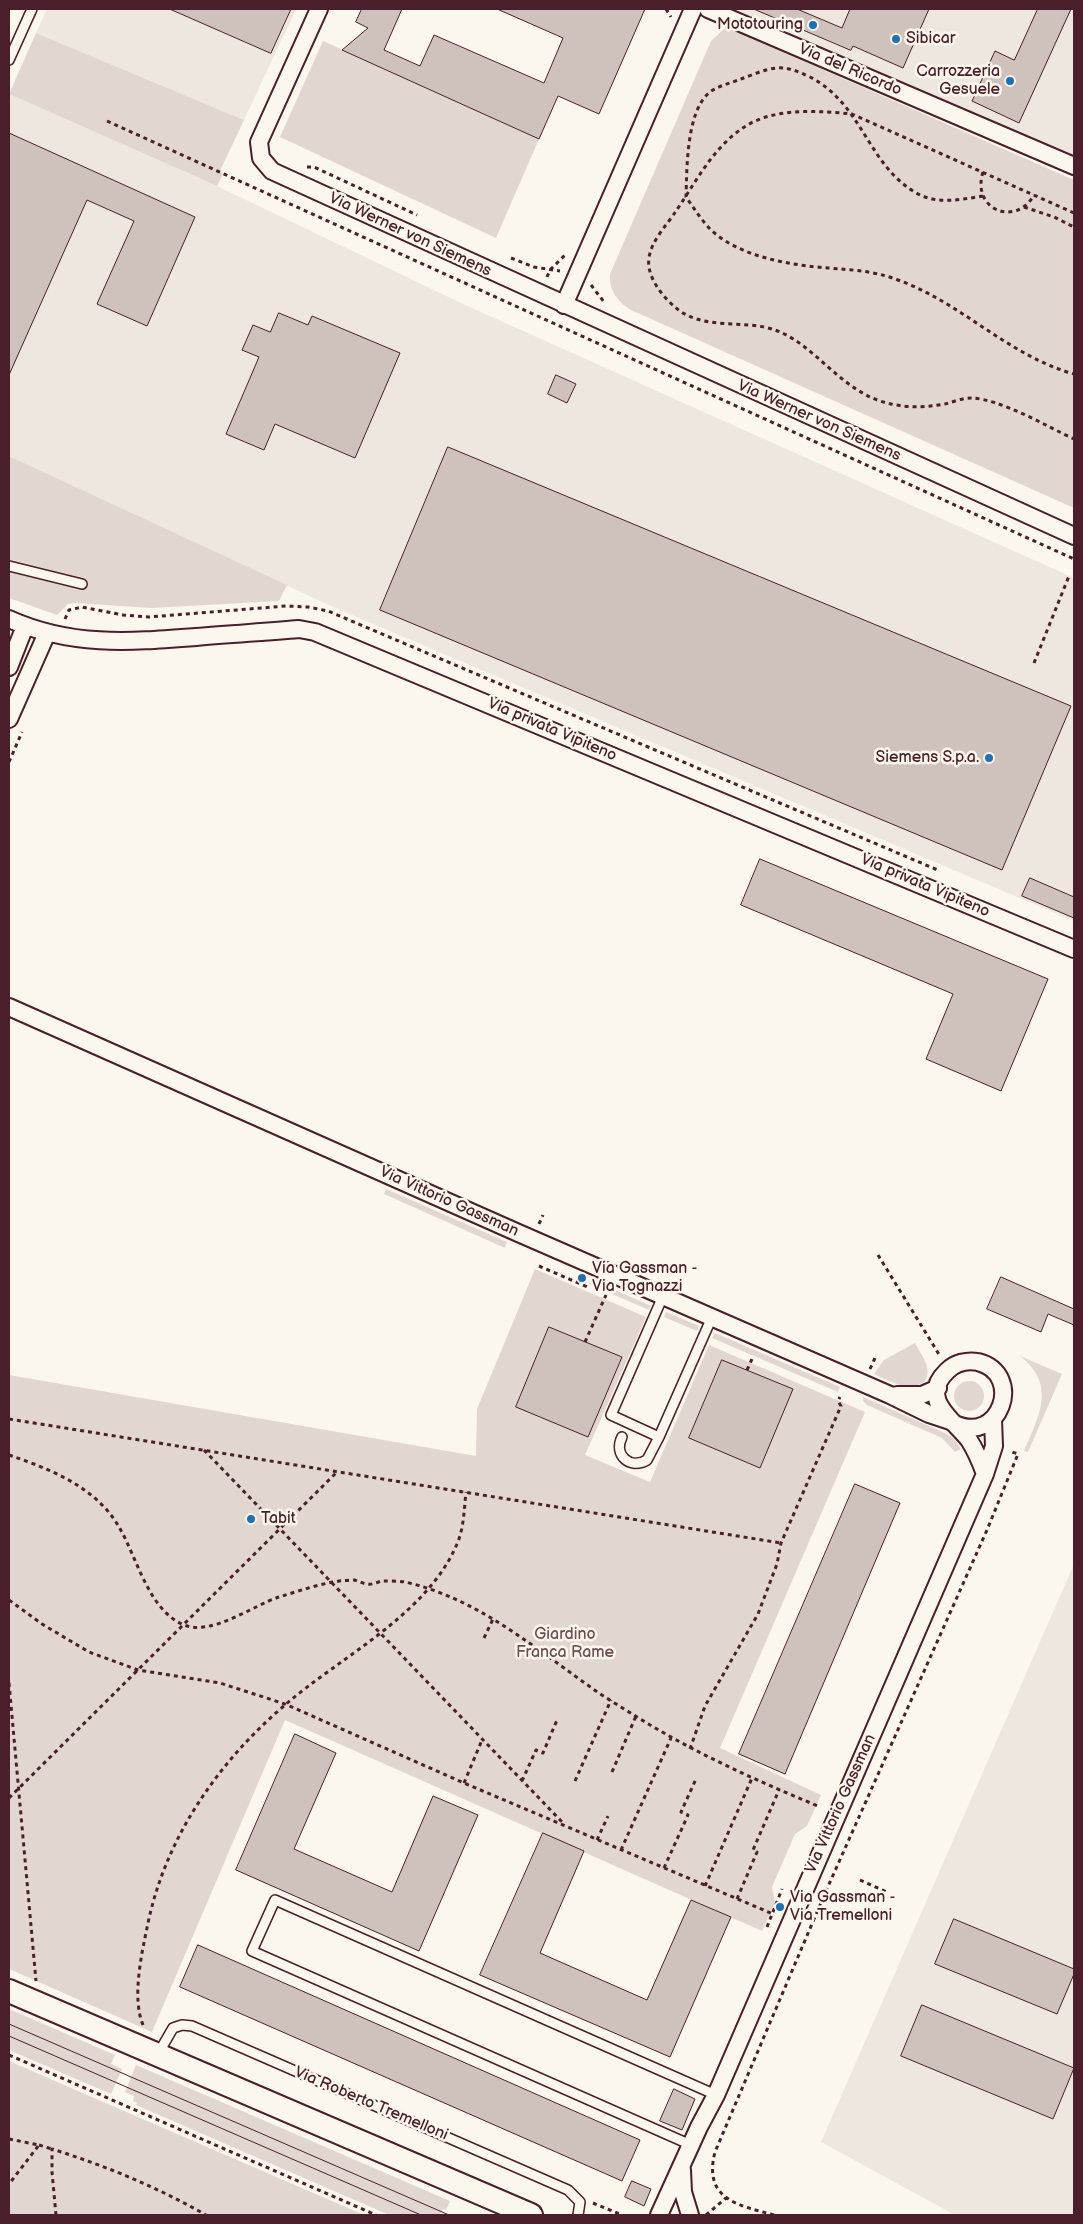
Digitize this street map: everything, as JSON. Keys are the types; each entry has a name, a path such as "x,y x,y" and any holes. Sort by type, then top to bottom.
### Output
{"street":[{"name":"Via Werner von Siemens","path":"319,9 261,137 259,146 261,158 267,167 278,174 564,305 1074,536"},
{"path":"564,305 693,9"},
{"name":"Via del Ricordo","path":"708,9 1074,166"},
{"name":"Via privata Vipiteno","path":"9,618 46,633 106,642 153,641 299,630 315,632 1074,949"},
{"path":"9,667 25,626"},
{"path":"9,719 46,633"},
{"name":"Via Vittorio Gassman","path":"9,1007 890,1395 929,1414 974,1428 986,1424 993,1419 1000,1410 1004,1398 1001,1382 994,1371 984,1364 973,1361 960,1363 949,1369"},
{"path":"949,1369 942,1376 938,1388 940,1408 975,1450 985,1474"},
{"name":"Via Vittorio Gassman","path":"890,1395 915,1396 938,1388"},
{"name":"Via Vittorio Gassman","path":"659,2215 716,2095 985,1474 994,1446 993,1419"},
{"path":"9,1990 157,2056 531,2215"},
{"path":"682,2166 683,2192 690,2215"}],"lane":[{"path":"9,60 32,9"},
{"path":"9,566 82,584"},
{"path":"659,1437 611,1415 663,1296"},
{"path":"622,1437 619,1446 622,1456 631,1463 637,1464 647,1460 712,1318"},
{"path":"691,2145 252,1951 275,1900 716,2095"},
{"name":"Via Roberto Tremelloni","path":"157,2056 172,2028 182,2024 192,2026 551,2182 577,2196"},
{"path":"577,2196 580,2205 578,2215"}],"path":[{"path":"982,196 952,200 936,199 923,196 912,190 887,166 841,100 801,72 786,68 770,69 720,86 706,96 697,111 689,146 686,197 712,230 742,250 817,268 871,272 899,280 945,304 1033,359 1074,374"},
{"path":"1074,213 852,114 798,112 778,114 755,121 735,134 717,151 698,176 658,238 649,258 656,285 669,302 680,312 706,321 754,326 780,332 798,343 853,388 880,401 900,406 918,407 946,404 969,398 987,400 1074,439"},
{"path":"107,121 518,309 1074,559"},
{"path":"304,167 314,167 420,217"},
{"path":"983,172 980,188 982,196 987,203 1000,211 1017,211 1024,207 1034,195"},
{"path":"1024,207 1054,217 1074,227"},
{"path":"508,257 534,268 558,270 566,273"},
{"path":"1034,663 1069,576"},
{"path":"878,1254 949,1369"},
{"path":"539,1266 590,1288"},
{"path":"585,1342 606,1295"},
{"path":"747,1370 752,1359"},
{"path":"690,1749 705,1706 758,1614 777,1564 781,1543 840,1406 838,1401 840,1397"},
{"path":"9,1419 781,1543"},
{"path":"204,1450 379,1632 436,1688 482,1740 566,1826"},
{"path":"774,2215 741,2205 726,2198 714,2184 711,2167 715,2152 826,1891 987,1530 1018,1454"},
{"path":"9,1455 54,1471 92,1496 119,1526 151,1593 173,1618 183,1625 192,1627 210,1626 277,1598 332,1583 355,1580 368,1585 380,1581 403,1582 464,1603 493,1619 611,1700 690,1749 818,1806"},
{"path":"9,1798 337,1472"},
{"path":"147,2032 141,2020 138,1998 141,1954 150,1910 161,1876 179,1835 197,1804 216,1777 260,1727 285,1704 379,1632 427,1589 447,1562 457,1544 463,1524 466,1492"},
{"path":"9,1600 42,1624 82,1648 138,1670 220,1683 285,1704 464,1783 772,1914"},
{"path":"484,1638 493,1619"},
{"path":"9,1683 37,1984"},
{"path":"575,1781 611,1700"},
{"path":"612,1772 636,1716"},
{"path":"522,1781 536,1750 543,1753 557,1720"},
{"path":"621,1850 671,1738"},
{"path":"464,1783 482,1740"},
{"path":"705,1886 752,1778"},
{"path":"664,1868 688,1815 681,1812 696,1779"},
{"path":"737,1899 757,1852 753,1850 779,1790"},
{"path":"598,1840 608,1816"},
{"path":"860,1880 889,1893"},
{"path":"766,1929 782,1889"},
{"path":"9,2056 376,2215"},
{"path":"9,2140 39,2145 122,2173 156,2188 206,2215"},
{"path":"9,2184 39,2145"},
{"path":"52,2149 56,2215"},
{"path":"577,2196 622,2215"},
{"path":"706,2215 726,2198"}],"shaded area":[{"path":"47,9 296,9 244,120 36,33"},
{"path":"708,9 1074,9 1074,163"},
{"path":"9,94 219,187 463,304 1074,578 1074,921 333,607 9,456"},
{"path":"1074,1564 1074,2215 955,2215 821,2142"}],"green space":[{"path":"726,27 1074,180 1074,508 631,310 615,295 611,286 610,274 711,41"},
{"path":"36,33 244,120 220,171 223,174 217,186 9,94"},
{"path":"323,41 539,139 496,238 280,137"},
{"path":"9,456 287,585 279,601 151,608 76,603 68,604 57,615 9,598"},
{"path":"386,1189 507,1242 505,1248 384,1194"},
{"name":"Giardino Franca Rame","path":"535,1269 646,1317 585,1455 650,1482 709,1345 865,1412 720,1748 821,1795 807,1826 795,1834 772,1887 775,1902 762,1931 285,1720 152,2032 9,1969 9,1375 476,1456 477,1409"},
{"path":"591,1279 651,1306 649,1310 589,1284"},
{"path":"666,1312 699,1326 697,1331 664,1317"},
{"path":"715,1333 840,1387 838,1392 712,1338"},
{"path":"915,1343 927,1366 928,1371 925,1381 913,1386 906,1386 874,1374 884,1360"},
{"path":"1020,1356 1062,1374 1028,1452 1024,1451 1035,1425 1042,1401 1038,1378 1031,1367"},
{"path":"969,1381 980,1385 984,1396 980,1407 969,1411 958,1407 954,1396 958,1385"},
{"path":"863,1397 947,1434 954,1439 961,1449 955,1452 942,1438 867,1405 863,1401"},
{"path":"9,2009 115,2055 111,2064 122,2069 111,2094 9,2050"},
{"path":"9,2061 364,2215 9,2215"},
{"path":"136,2065 450,2201 446,2210 443,2209 440,2215 389,2215 136,2105 137,2103 133,2101 134,2096 125,2092"}],"building":[{"path":"170,9 291,9 271,53"},
{"path":"362,9 402,9 384,50 420,66 434,35 544,83 563,38 497,9 645,9 599,114 558,96 539,139 342,50 368,28 356,22"},
{"path":"754,9 797,9 842,28 850,9 929,9 903,68 853,46 851,50"},
{"name":"Carrozzeria Gesuele","path":"1038,9 1071,9 1019,123 972,101 995,51 1014,60"},
{"path":"9,133 195,217 147,326 97,304 134,221 87,200 9,375"},
{"path":"279,313 308,325 312,316 400,353 355,458 275,424 264,450 226,434 259,357 242,350 253,325 270,332"},
{"path":"556,375 576,384 567,403 548,394"},
{"path":"448,447 1071,706 1002,870 380,610"},
{"path":"760,859 1048,979 1001,1091 926,1059 953,994 741,905"},
{"path":"1030,878 1074,897 1074,918 1022,896"},
{"path":"1001,1277 1074,1309 1074,1325 1048,1314 1041,1332 987,1309"},
{"path":"549,1327 622,1357 588,1437 516,1407"},
{"path":"722,1360 793,1389 760,1468 689,1438"},
{"path":"855,1484 900,1503 785,1774 739,1754"},
{"path":"295,1734 336,1753 294,1849 392,1892 433,1796 478,1815 419,1951 236,1870"},
{"path":"543,1833 584,1851 540,1953 647,2000 691,1900 731,1917 670,2057 480,1975"},
{"path":"954,1919 1074,1969 1074,1974 1057,2014 935,1964"},
{"path":"198,1945 640,2140 622,2181 180,1987"},
{"path":"922,2005 1074,2068 1053,2119 901,2056"},
{"path":"674,2089 695,2099 682,2130 660,2121"},
{"path":"632,2181 651,2189 644,2206 625,2197"}],"tram line":[{"path":"9,2024 449,2215"},
{"path":"9,2036 421,2215"}],"place":[{"name":"Mototouring","path":"813,25"},
{"name":"Sibicar","path":"896,39"},
{"name":"Carrozzeria Gesuele","path":"1010,81"},
{"name":"Siemens S.p.a.","path":"989,758"},
{"name":"Via Gassman - Via Tognazzi","path":"582,1278"},
{"name":"Tabit","path":"251,1519"},
{"name":"Via Gassman - Via Tremelloni","path":"780,1907"}]}
